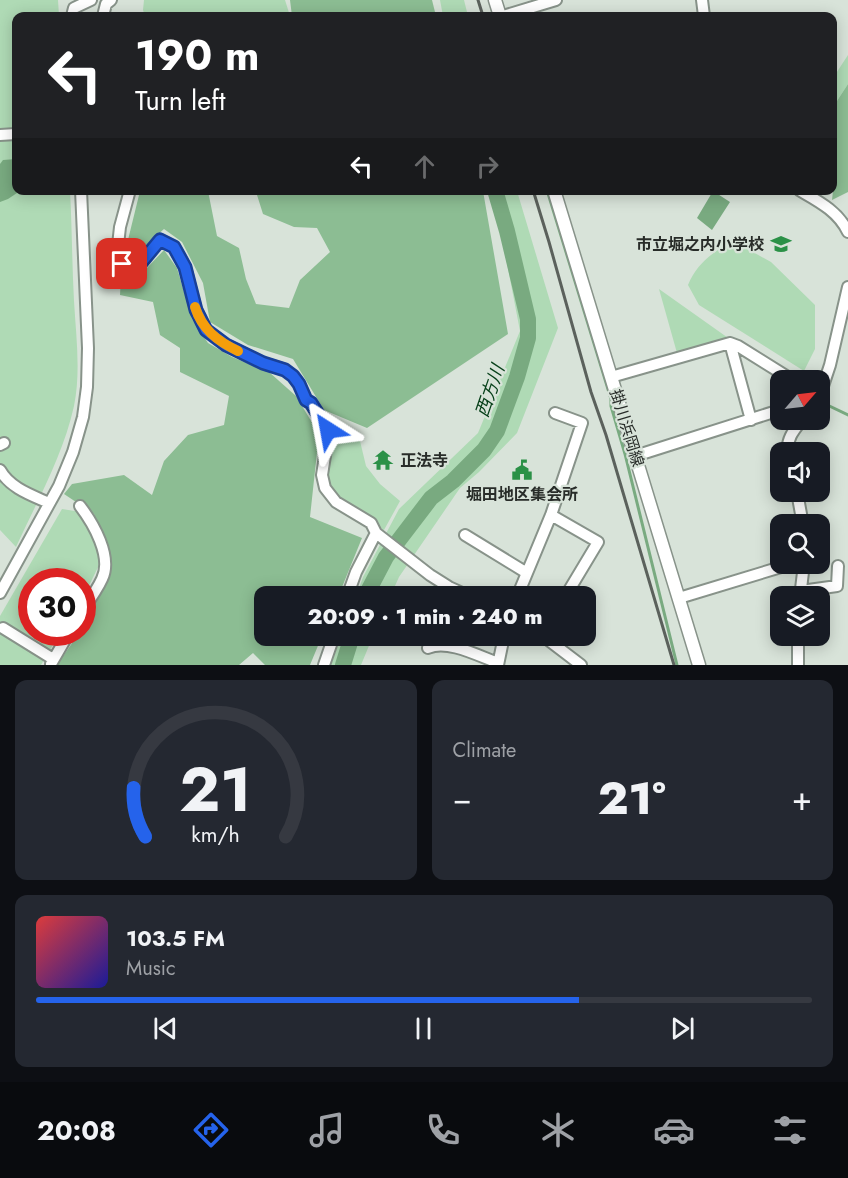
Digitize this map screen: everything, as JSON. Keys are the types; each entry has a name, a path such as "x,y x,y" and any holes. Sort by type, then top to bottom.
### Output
{"main road":[{"name":"掛川浜岡線","path":"556,195 699,665"}],"street":[{"path":"73,12 74,8 91,0"},
{"path":"514,12 555,0"},
{"path":"0,593 66,470 79,434 87,387 88,348 81,195"},
{"path":"129,195 120,227 117,254 122,264 134,268 160,240 174,247 185,267 196,310 206,330 226,345 263,363 285,370 299,384 306,400 311,403 328,430 322,475 325,488 336,502 371,523 376,533 447,586"},
{"path":"808,195 845,221 848,232"},
{"path":"828,370 846,304 848,287"},
{"path":"611,377 730,343 776,370"},
{"path":"730,343 750,417"},
{"path":"522,586 551,515 582,423 555,413"},
{"path":"635,456 750,417 770,413"},
{"path":"1,476 13,486 49,503"},
{"path":"80,506 89,519 104,552 105,569 103,578 96,589"},
{"path":"551,515 598,542 572,586"},
{"path":"351,586 376,533"},
{"path":"465,535 527,573"},
{"path":"830,588 837,586 838,566"},
{"path":"679,598 770,570"},
{"path":"3,628 52,662 61,646"},
{"path":"428,648 435,645 448,645 498,664 502,646"},
{"path":"324,665 331,646"},
{"path":"556,646 581,665"},
{"path":"798,646 798,665"}],"shaded area":[{"path":"0,0 58,0 59,12 12,12 12,195 70,195 77,354 76,393 63,443 16,547 0,530"},
{"path":"144,0 285,0 289,12 144,12"},
{"path":"290,0 432,0 435,12 292,12"},
{"path":"440,0 464,0 467,12 442,12"},
{"path":"848,55 848,84 837,101 837,72"},
{"path":"848,84 848,192 832,200 833,195 837,195 837,101"},
{"path":"12,159 12,195 14,195 0,202 0,164 3,160"},
{"path":"139,195 209,195 217,236 239,248 246,279 256,304 289,308 300,280 330,252 317,228 294,227 263,214 257,195 484,195 508,334 367,428 324,410 293,359 248,345 210,322 203,283 182,242 164,229 134,256 126,248"},
{"path":"494,195 518,195 558,328 517,433 460,488 395,586 360,586 399,509 478,433 520,331"},
{"path":"711,195 719,195 730,202 712,230 697,218"},
{"path":"733,241 771,262 815,305 815,349 804,370 699,305 688,285 696,270 719,249"},
{"path":"164,250 177,268 192,319 208,343 232,357 269,372 296,396 319,434 310,517 362,538 342,586 254,586 254,646 318,646 310,665 265,665 253,653 239,665 57,665 70,646 96,646 96,600 110,561 94,514 64,494 72,484 124,475 152,495 164,461 188,435 224,425 229,396 180,372 180,348 160,335 153,302 120,295 121,276 145,270"},
{"path":"659,289 731,340 677,353"},
{"path":"334,433 360,441 366,466 380,484 400,501 384,530 337,500 324,483 322,471"},
{"path":"62,509 81,512 102,559 96,571 96,568 28,568"},
{"path":"18,585 18,646 52,646 41,665 0,665 0,616"},
{"path":"338,646 369,646 361,665 331,665"}],"waterway":[{"name":"西方川","path":"371,586 386,557 431,498 453,481 484,450 497,431 517,377 528,338 528,319 496,195"},
{"path":"549,195 611,399 677,665"},
{"path":"830,406 848,415"},
{"name":"西方川","path":"343,665 349,646"}],"railway":[{"path":"478,0 482,12"},
{"path":"535,195 591,392 606,435 674,665"}],"slow traffic":[{"path":"195,307 206,330 219,341 238,351"}],"place":[{"name":"市立堀之内小学校","path":"781,244"},
{"name":"正法寺","path":"383,460"},
{"name":"堀田地区集会所","path":"522,470"}],"route":[{"path":"122,264 134,268 160,240 174,247 185,267 196,310 206,330 226,345 263,363 285,370 293,376 306,400 311,403 328,430"}]}
